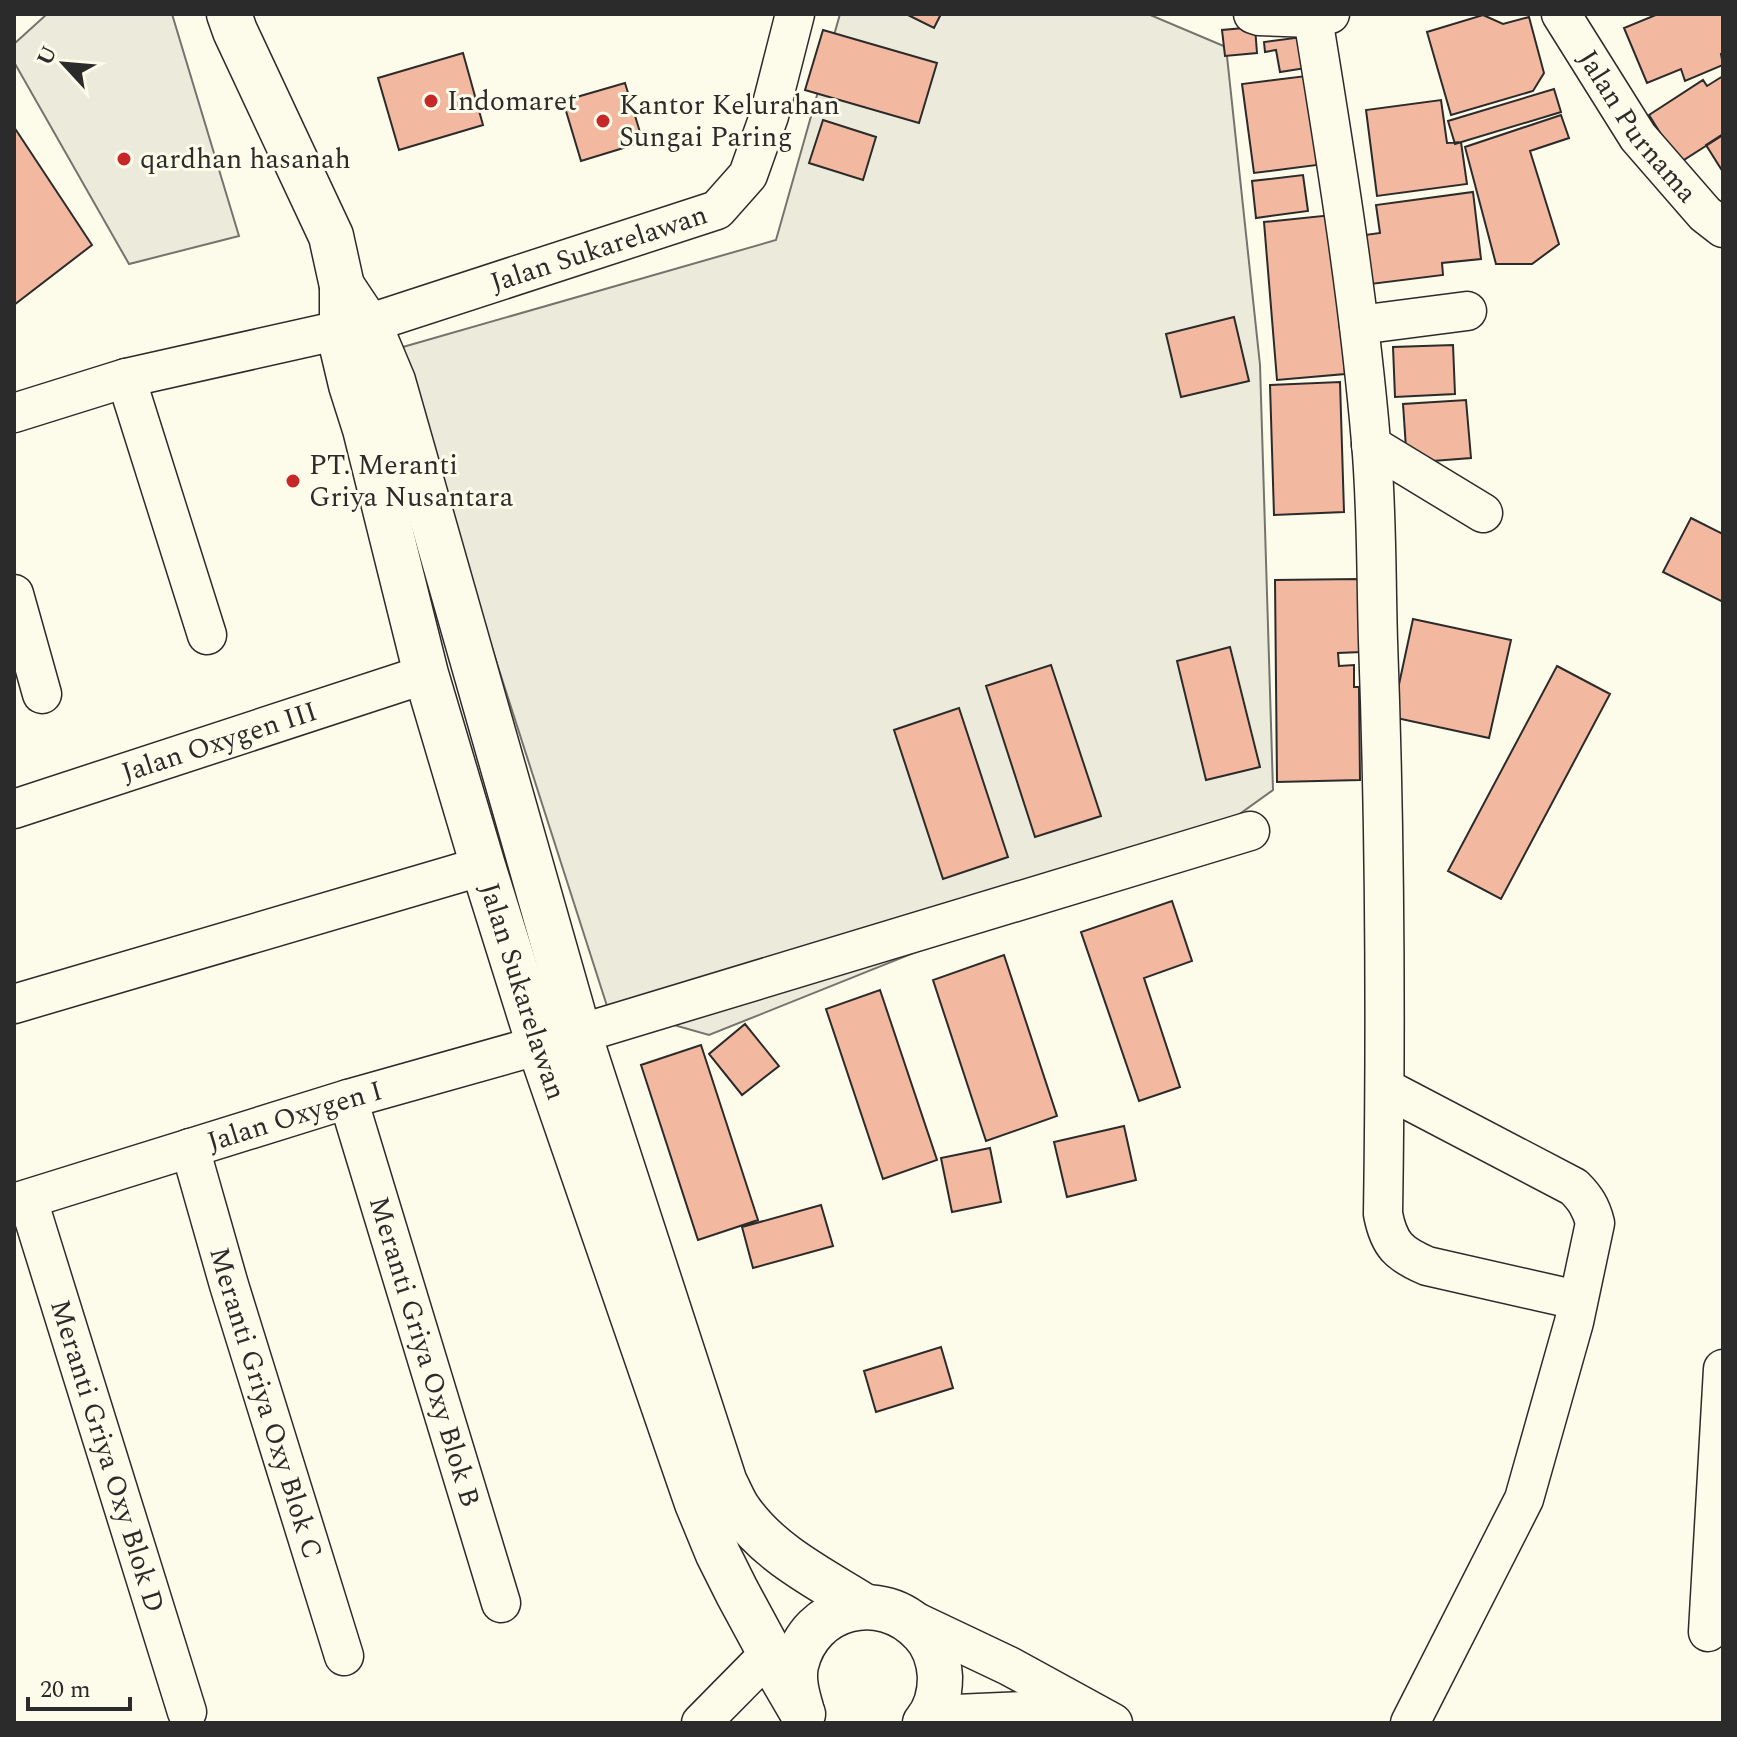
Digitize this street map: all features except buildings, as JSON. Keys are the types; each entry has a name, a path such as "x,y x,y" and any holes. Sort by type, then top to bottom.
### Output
{"main road":[{"name":"Jalan Sukarelawan","path":"229,14 331,236 355,327"},
{"name":"Jalan Sukarelawan","path":"355,327 342,347 351,385 365,429 426,674 483,866 559,1040 725,1483 740,1510 759,1534 785,1556 864,1606"},
{"name":"Jalan Sukarelawan","path":"355,327 372,331 393,381 559,1040 697,1503 718,1554 806,1718"},
{"path":"806,1718 796,1691 796,1666 805,1643 820,1624 841,1611 864,1606 897,1612 912,1620 929,1640 939,1664 940,1690 929,1719"}],"street":[{"name":"Jalan Sukarelawan","path":"355,327 717,210 748,175 769,116 795,14"},
{"path":"1253,14 1322,16 1359,325 1371,445 1384,803 1383,1214 1386,1231 1395,1247 1407,1257 1427,1266 1577,1300"},
{"name":"Jalan Purnama","path":"1561,14 1638,137 1705,214 1723,228"},
{"path":"1359,325 1467,311"},
{"path":"14,413 126,378 355,327"},
{"path":"126,378 207,635"},
{"path":"1371,445 1483,513"},
{"path":"14,594 42,694"},
{"name":"Jalan Oxygen III","path":"14,809 426,674"},
{"name":"Jalan Oxygen I","path":"21,1201 348,1099 559,1040 1250,831"},
{"path":"14,1004 483,866"},
{"path":"1385,1088 1574,1187 1592,1209 1595,1223 1574,1322 1524,1499 1410,1723"},
{"name":"Meranti Griya Oxy Blok B","path":"348,1099 501,1603"},
{"name":"Meranti Griya Oxy Blok C","path":"190,1148 229,1285 344,1656"},
{"name":"Meranti Griya Oxy Blok D","path":"21,1201 187,1712"},
{"path":"1708,1632 1723,1369"},
{"path":"912,1620 1009,1666 1103,1718"},
{"path":"701,1723 770,1653"},
{"path":"929,1719 1027,1711 1103,1718"}],"shaded area":[{"path":"47,14 172,14 239,236 129,264 14,62 14,44"},
{"path":"840,14 1148,14 1226,47 1260,365 1273,790 1213,833 709,1035 607,1006 396,349 776,240"}],"place":[{"name":"Indomaret","path":"431,101"},
{"name":"Kantor Kelurahan Sungai Paring","path":"603,121"},
{"name":"qardhan hasanah","path":"124,159"},
{"name":"PT. Meranti Griya Nusantara","path":"293,481"}]}
